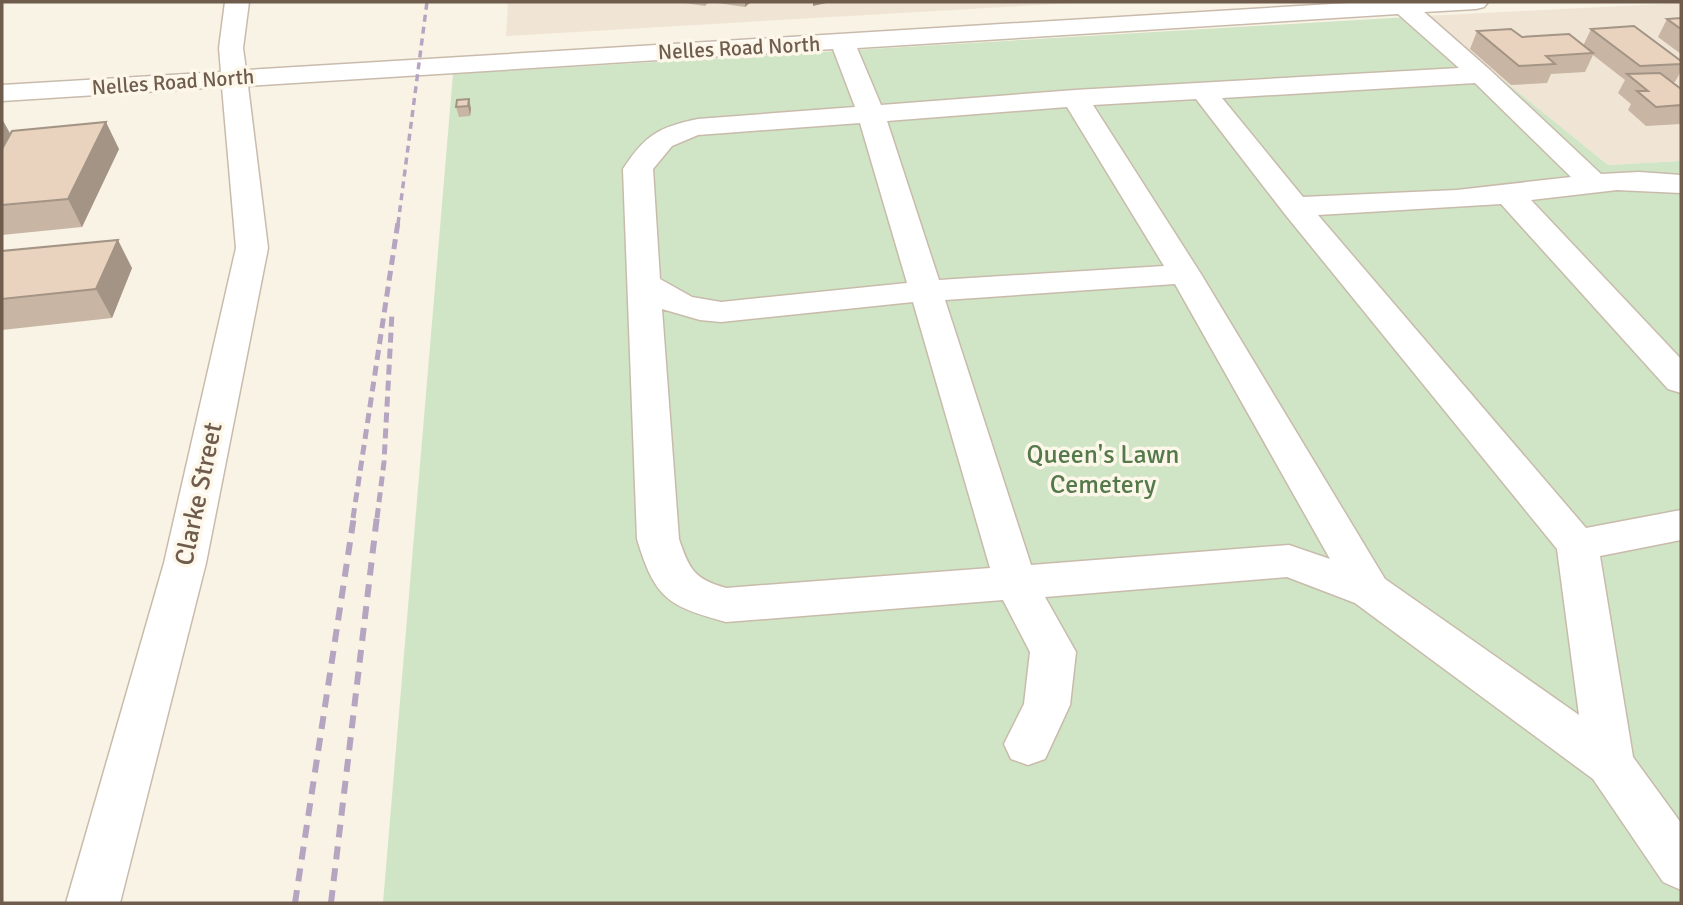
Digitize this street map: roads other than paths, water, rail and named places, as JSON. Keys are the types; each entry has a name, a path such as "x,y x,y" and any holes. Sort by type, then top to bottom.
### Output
{"street":[{"name":"Clarke Street","path":"93,903 185,563 252,248 231,48 236,2"},
{"path":"1161,2 1176,22"},
{"name":"Nelles Road North","path":"2,93 1476,2"},
{"path":"1403,6 1481,75 1594,183"},
{"path":"844,43 871,113 1016,583 1052,652 1047,705 1027,744"},
{"path":"1481,75 1075,98 698,127 671,132 651,146 638,169 658,539 668,574 692,596 726,605 1289,561 1370,591 1610,764 1681,865"},
{"path":"1204,92 1295,207 1577,545 1610,764"},
{"path":"1075,98 1185,274 1370,591"},
{"path":"1295,207 1508,194 1594,183 1663,181 1681,184"},
{"path":"1508,194 1681,381"},
{"path":"645,282 654,292 673,301 699,310 721,312 925,291 1185,274"},
{"path":"649,356 657,345 670,336 692,323 721,312"},
{"path":"1289,561 1326,515"},
{"path":"1577,545 1681,525"}],"railway":[{"path":"398,224 427,2"},
{"path":"353,518 398,222"},
{"path":"377,518 384,462 392,313"},
{"path":"295,903 354,516"},
{"path":"331,903 377,516"}],"park label":[{"name":"Queen's Lawn Cemetery","path":"1103,470"}]}
